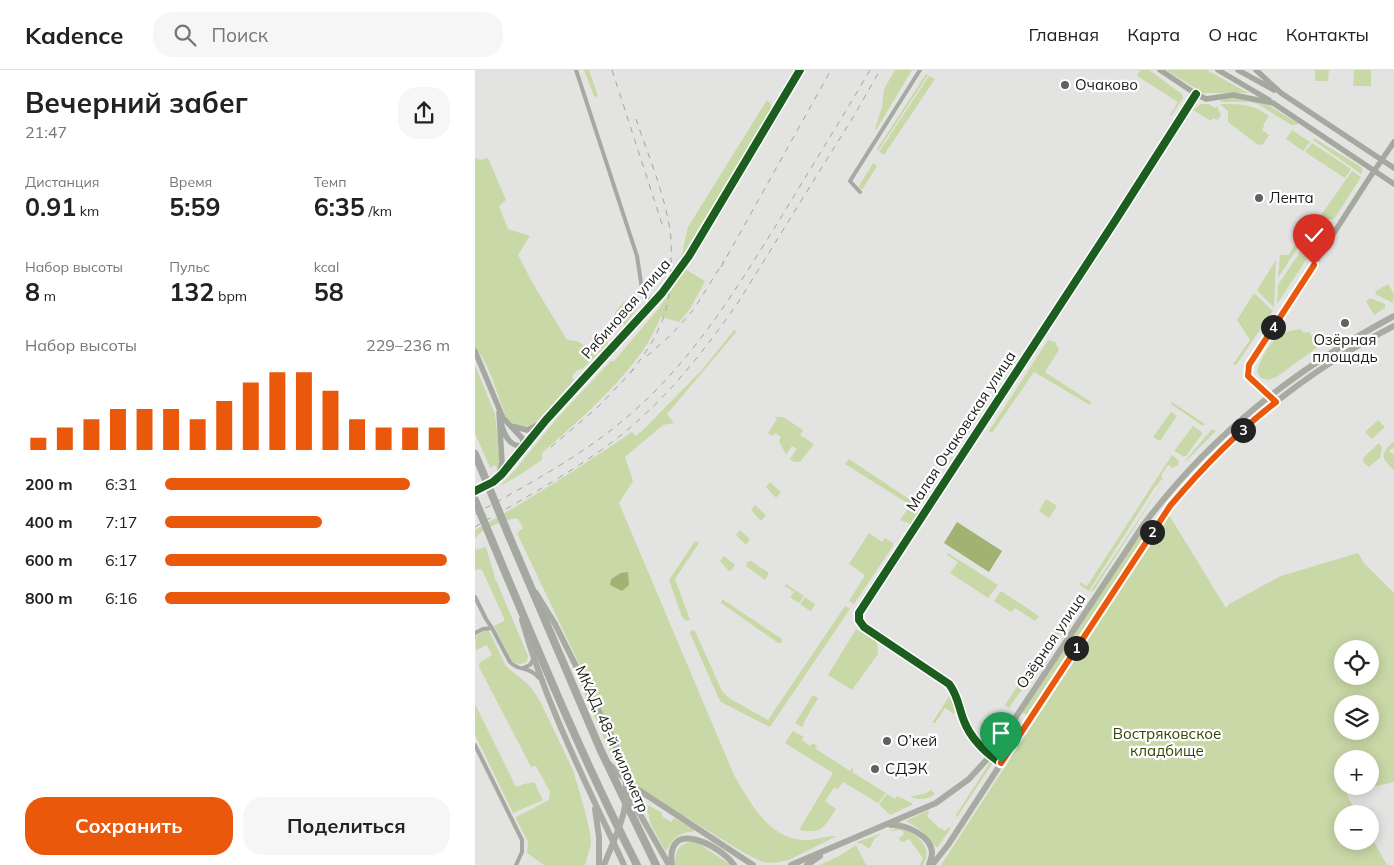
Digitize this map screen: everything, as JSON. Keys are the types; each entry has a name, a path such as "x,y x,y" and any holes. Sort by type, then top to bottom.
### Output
{"highway":[{"name":"МКАД, 48-й километр","path":"475,454 601,751 656,865"},
{"name":"МКАД, 48-й километр","path":"475,500 602,795 637,865"}],"main road":[{"name":"Озёрная улица","path":"791,865 883,827 944,798 969,779 990,756 1143,524 1194,464 1242,418 1269,396 1333,350 1394,316"},
{"name":"Озёрная улица","path":"932,864 1001,763 1153,530 1199,471 1243,430 1288,393 1339,357 1394,326"},
{"path":"528,580 555,624 617,748 625,774 627,785 624,813 604,865"},
{"path":"517,600 546,688 589,791 625,865"},
{"path":"601,751 616,772 670,865"},
{"path":"616,772 631,784 753,865"},
{"path":"589,791 598,824 599,865"},
{"path":"883,827 889,825 902,826 921,835 932,849 932,864"},
{"path":"670,865 675,845 680,840 693,838 701,840 729,859 734,865"},
{"path":"807,865 829,850"}],"street":[{"path":"576,70 637,256 642,288 652,304"},
{"name":"Рябиновая улица","path":"475,491 497,478 546,420 671,282 689,256 800,70"},
{"path":"860,192 849,181 920,70"},
{"path":"1160,70 1195,94 1206,99 1233,95 1273,102"},
{"path":"1218,70 1273,102 1394,183"},
{"path":"1238,70 1281,93 1394,168"},
{"path":"1256,70 1281,93"},
{"name":"Малая Очаковская улица","path":"990,756 969,732 954,691 949,684 940,676 864,627 859,620 859,613 1115,221 1195,94"},
{"path":"1275,404 1248,376 1249,365 1394,142"},
{"path":"1394,176 1394,183"},
{"path":"475,351 508,438 517,446 524,445 522,438 506,423 498,409"},
{"path":"475,358 483,370"},
{"path":"497,478 502,463 498,409"},
{"path":"506,423 517,428 529,430 546,420"},
{"path":"1153,512 1152,518 1158,521 1161,519"},
{"path":"1143,524 1147,522 1152,523 1154,526 1153,530"},
{"path":"475,596 485,620 493,628 513,666 533,672 546,688"},
{"path":"475,633 483,629 493,628"},
{"path":"523,668 532,662 534,654"},
{"path":"475,745 522,840 523,852 516,865"},
{"path":"990,756 1001,763"}],"green space":[{"path":"584,70 589,70 597,97 594,96"},
{"path":"895,70 912,70 876,130 884,89"},
{"path":"1140,70 1149,70 1182,94 1183,98 1171,116 1178,102 1137,76"},
{"path":"1166,70 1207,70 1248,93 1203,93"},
{"path":"1315,70 1329,70 1328,81 1315,81"},
{"path":"1354,70 1371,70 1371,86 1353,86"},
{"path":"926,74 928,75 878,151 877,149"},
{"path":"929,76 935,79 884,155 879,152"},
{"path":"1226,96 1258,99 1299,124 1291,125 1258,104 1250,102 1220,102"},
{"path":"767,100 771,104 771,109 681,258 688,227"},
{"path":"1201,104 1209,104 1215,108 1217,106 1221,115 1218,120 1213,118 1211,121 1193,110"},
{"path":"1220,104 1246,106 1257,109 1269,116 1262,130 1269,135 1263,144 1258,145 1228,122 1228,111"},
{"path":"1292,130 1310,142 1303,151 1286,139"},
{"path":"1314,138 1361,167 1363,170 1361,174 1313,140"},
{"path":"1312,143 1351,169 1345,178 1305,152"},
{"path":"475,158 480,160 488,158 506,200 499,206 508,229 530,236 518,255 567,340 577,341 588,348 607,340 608,344 582,369 577,370 572,377 574,380 535,424 528,426 518,426 508,419 487,367 475,347"},
{"path":"873,163 877,166 862,190 859,187 860,184"},
{"path":"1352,171 1361,177 1334,219 1317,221"},
{"path":"1331,223 1317,245 1306,238 1315,224"},
{"path":"1297,241 1300,244 1278,278 1280,255 1289,255"},
{"path":"1304,246 1312,251 1277,304 1278,285"},
{"path":"1276,260 1274,308 1257,290"},
{"path":"685,269 705,281 690,309 679,322 661,317 642,352 605,395 542,453 542,460 500,486 558,417 611,361 614,361 659,308"},
{"path":"1388,284 1394,294 1393,303 1375,294 1376,291"},
{"path":"1254,293 1273,311 1236,365 1233,364 1250,340 1237,320"},
{"path":"1370,298 1385,304 1385,308 1374,315 1366,301"},
{"path":"632,299 638,302 636,310 625,325 616,319 615,312 623,303"},
{"path":"1300,329 1304,333 1309,332 1319,346 1278,376 1268,380 1261,378 1257,371 1263,355 1272,342 1284,333"},
{"path":"734,330 737,331 667,414 674,423 663,425 625,457 633,481 619,503 734,775 753,807 770,825 790,837 807,840 837,836 789,860 773,863 763,862 746,854 689,819 643,796 622,776 577,676 583,672 517,533 523,528 518,519 494,525 475,539 475,530 555,483 632,432 636,436 701,371"},
{"path":"1048,340 1055,342 1059,350 1045,372 1091,402 1090,405 1034,372 992,433 989,431"},
{"path":"475,365 495,414 500,462 497,469 495,465 490,468 475,433"},
{"path":"1172,402 1205,424 1203,426 1171,404"},
{"path":"1171,412 1177,416 1160,441 1153,437"},
{"path":"775,417 783,417 803,430 800,435 814,444 800,462 794,462 790,459 797,449 792,446 786,455 779,441 781,437 775,433 773,436 768,433 777,419"},
{"path":"1378,420 1385,427 1372,439 1365,432"},
{"path":"1193,426 1202,434 1186,456 1183,456 1174,451"},
{"path":"1212,429 1216,431 1185,462 1185,461"},
{"path":"1394,441 1394,448 1389,451 1394,455 1394,470 1383,456 1386,449"},
{"path":"1379,443 1382,447 1380,458 1369,467 1363,462 1363,458"},
{"path":"1172,455 1179,461 1178,465 1173,468 1168,465 1161,476 1163,478 1155,487 1089,591 1081,586 1079,582 1087,586"},
{"path":"849,459 915,503 917,508 908,508 910,505 845,464"},
{"path":"1165,480 1094,590 1090,592"},
{"path":"770,482 781,492 777,497 766,487"},
{"path":"1046,499 1057,506 1049,518 1039,511"},
{"path":"755,505 766,515 762,520 751,510"},
{"path":"907,510 918,510 918,514 911,524 900,520"},
{"name":"Востряковское кладбище","path":"1169,515 1226,608 1229,604 1281,576 1358,553 1364,563 1394,593 1394,782 1379,785 1379,750 1334,750 1334,795 1347,795 1352,805 1334,805 1334,850 1378,850 1387,865 941,865"},
{"path":"1147,525 1150,528 1027,715 1022,712"},
{"path":"740,530 750,539 747,544 736,535"},
{"path":"869,533 882,542 885,538 893,543 893,546 854,604 849,601 865,575 849,564"},
{"path":"695,541 699,543 675,579 690,620 686,621 682,617 669,580"},
{"path":"475,545 476,550 486,547 495,580 528,656 527,661 523,663 518,664 512,661 494,626 504,621 504,618 482,570 478,569 475,571"},
{"path":"948,553 998,585 988,598 950,573 958,562 947,555"},
{"path":"724,556 735,565 732,570 729,571 720,561"},
{"path":"751,561 769,573 765,580 746,566 747,562"},
{"path":"786,584 804,596 799,603 790,597 794,592 785,586"},
{"path":"1001,591 1039,616 1035,621 1015,608 1011,612 994,601"},
{"path":"805,597 815,604 810,611 800,604"},
{"path":"722,599 782,639 782,643 778,643 721,603"},
{"path":"845,606 850,609 770,727 721,702 690,633 691,630 695,631 722,691 729,698 768,720"},
{"path":"1070,606 1076,610 1063,628 1057,624"},
{"path":"1055,628 1061,632 1037,667 1032,664"},
{"path":"488,629 506,666 530,686 540,701 573,770 590,833 591,844 585,865 544,865 527,853 528,842 516,817 549,800 550,792 536,766 531,767 479,667 480,662 492,655 487,645 476,650 475,636"},
{"path":"856,629 877,642 878,654 852,690 828,675"},
{"path":"1031,665 1037,668 1009,708 1005,705"},
{"path":"813,695 818,698 802,727 795,723"},
{"path":"950,695 954,714 945,708 935,723 932,723"},
{"path":"475,704 516,787 534,782 543,800 513,813 475,735"},
{"path":"793,731 804,737 802,740 810,746 813,743 817,746 816,749 850,771 852,768 854,769 852,772 886,793 878,803 843,782 838,789 834,788 825,801 836,809 825,825 813,831 799,830 833,773 785,743"},
{"path":"1010,732 1014,736 1003,752 1000,753 997,750"},
{"path":"992,759 994,761 957,817 956,815"},
{"path":"931,790 935,794 926,798 910,797 926,793"},
{"path":"887,794 895,799 897,796 912,803 912,805 890,815 879,804"},
{"path":"642,802 661,812 663,817 671,822 674,818 694,829 693,832 683,833 676,837 666,852 650,823 646,809 641,805"},
{"path":"928,810 927,816 940,829 945,831 949,827 951,828 937,848 921,830 906,821"},
{"path":"897,828 910,832 921,840 926,852 923,865 920,865 923,858 909,839 901,842 899,838 904,834 902,830 889,831"},
{"path":"880,834 875,838 869,849 857,842"},
{"path":"692,842 698,843 731,865 675,865 680,846"},
{"path":"856,845 866,865 820,865 839,856"}],"shaded area":[{"path":"957,522 1002,551 989,572 944,543"},
{"path":"628,572 629,585 622,591 610,585 611,579 621,573"}],"railway":[{"path":"612,70 663,227"},
{"path":"721,267 831,70"},
{"path":"475,514 557,467 597,441 634,411 677,368 714,321 748,271 870,70"},
{"path":"475,527 583,463 604,448 641,418 681,377 739,301 855,114 880,70"},
{"path":"630,373 650,346 665,313 669,297 671,272 671,238 667,216 660,188 636,119"},
{"path":"647,356 672,334 694,309 724,261"},
{"path":"551,447 598,407 635,368"}],"cycle path":[{"path":"475,491 493,482 502,474 546,420 662,293 689,256 800,70"},
{"path":"1001,763 975,740 967,728 949,684 864,627 859,620 859,613 1196,94"}],"place":[{"name":"Очаково","path":"1065,85"},
{"name":"Лента","path":"1259,198"},
{"name":"Озёрная площадь","path":"1345,323"},
{"name":"О’кей","path":"887,741"},
{"name":"СДЭК","path":"875,769"}],"route":[{"path":"1001,763 1170,506 1199,471 1276,402 1253,382 1248,376 1247,371 1249,365 1314,265"}]}
